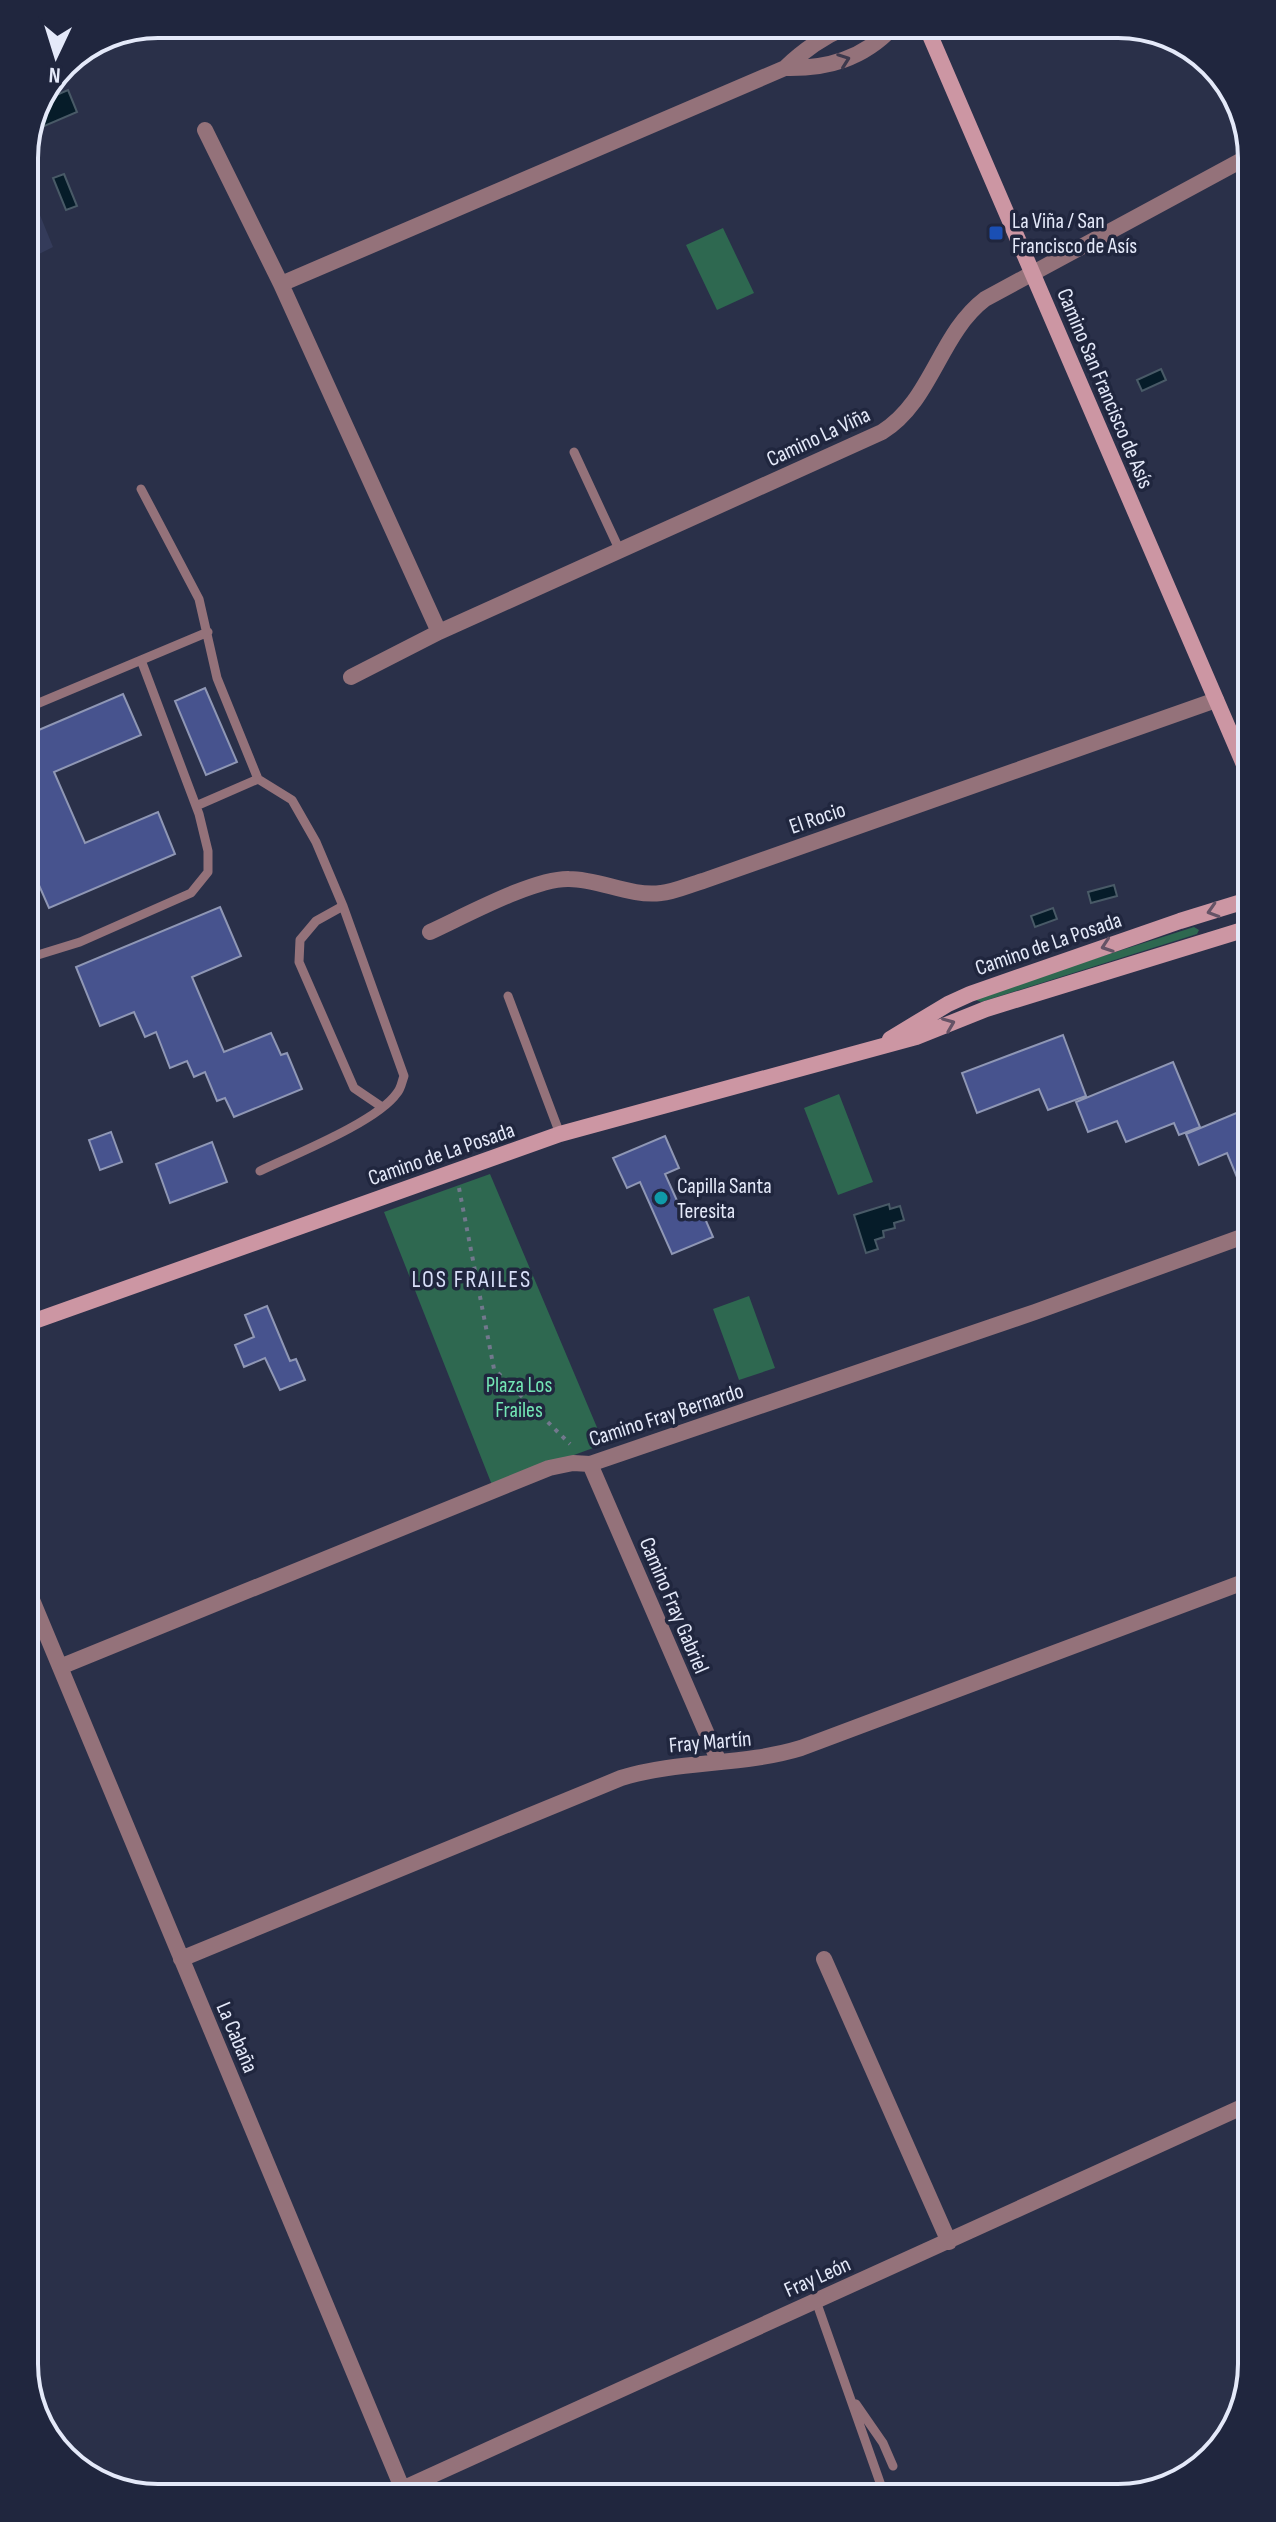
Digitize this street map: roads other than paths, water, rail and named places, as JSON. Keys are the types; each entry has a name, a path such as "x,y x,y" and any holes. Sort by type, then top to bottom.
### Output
{"street":[{"path":"281,284 785,68 824,38"},
{"path":"785,68 811,69 836,64 861,54 882,38"},
{"name":"Camino San Francisco de Asís","path":"931,38 1238,751"},
{"path":"205,130 281,284 439,632"},
{"name":"Camino La Viña","path":"351,677 439,632 882,432 899,421 914,403 959,323 970,310 1238,162"},
{"name":"El Rocio","path":"430,932 545,881 588,881 660,894 1216,700"},
{"name":"Camino de La Posada","path":"875,1050 948,1004 970,994 1238,903"},
{"path":"1180,921 1189,947"},
{"name":"Camino de La Posada","path":"38,1320 560,1134 875,1050 986,1009 1238,932"},
{"name":"Camino Fray Bernardo","path":"60,1667 549,1468 573,1463 590,1464 1020,1317 1238,1238"},
{"name":"Camino Fray Gabriel","path":"590,1464 719,1762"},
{"name":"Fray Martín","path":"181,1959 621,1778 658,1768 755,1760 801,1748 1238,1584"},
{"name":"La Cabaña","path":"38,1614 400,2484"},
{"path":"824,1959 949,2242"},
{"name":"Fray León","path":"419,2484 596,2398 949,2242 1238,2109"}],"lane":[{"path":"574,452 620,551"},
{"path":"141,489 199,599 217,678 258,779 292,800 316,842 343,906 404,1076 398,1092 382,1107 340,1133 260,1171"},
{"path":"38,703 208,632"},
{"path":"38,955 80,942 191,893 208,872 208,851 196,806 141,660"},
{"path":"196,806 258,779"},
{"path":"343,906 316,921 300,940 299,962 354,1088 382,1107"},
{"path":"508,996 560,1134"},
{"path":"816,2301 881,2484"},
{"path":"849,2394 883,2443 893,2466"}],"place":[{"name":"La Viña / San Francisco de Asís","path":"996,233"},
{"name":"Capilla Santa Teresita","path":"661,1198"}],"district":[{"name":"LOS FRAILES","path":"472,1279"}],"park label":[{"name":"Plaza Los Frailes","path":"519,1396"}]}
